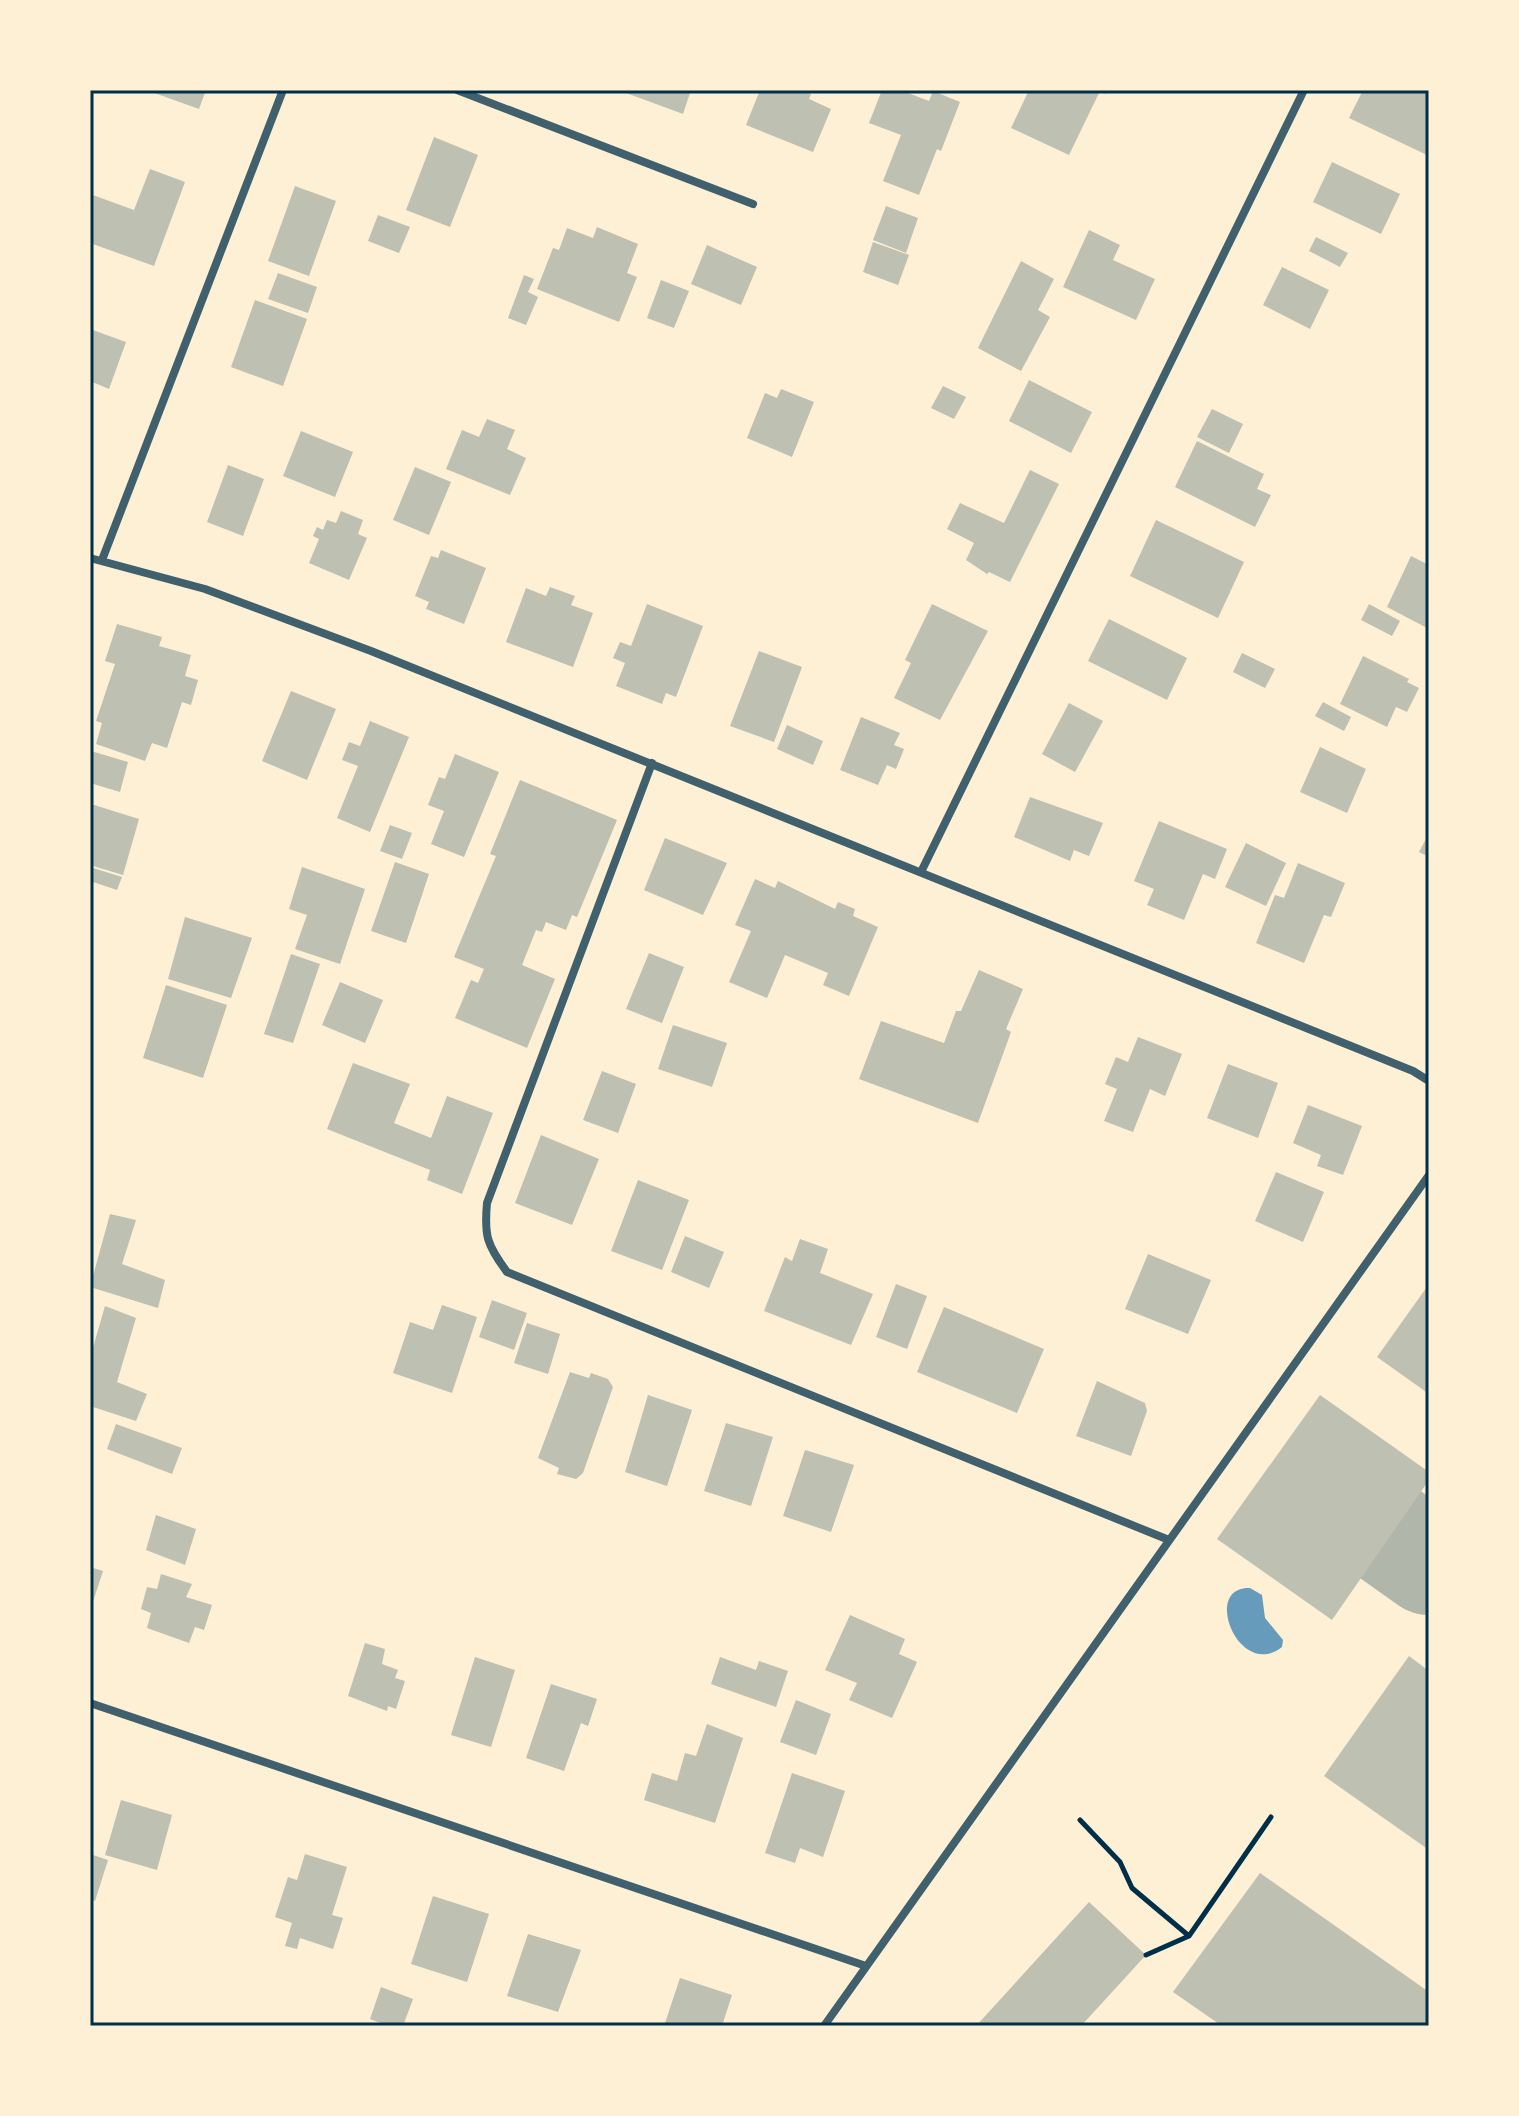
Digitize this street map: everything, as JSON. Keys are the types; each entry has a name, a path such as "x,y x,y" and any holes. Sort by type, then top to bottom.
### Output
{"street":[{"path":"102,560 283,90"},
{"path":"457,90 753,204"},
{"path":"922,870 1304,90"},
{"path":"90,558 205,589 652,763 922,870 1398,1065 1429,1081"},
{"path":"652,763 487,1203 484,1235 495,1257 507,1272 1169,1540"},
{"path":"824,2026 1429,1175"},
{"path":"90,1703 866,1966"}],"path":[{"path":"1146,1955 1189,1936 1271,1817"},
{"path":"1080,1820 1120,1862 1132,1888 1189,1936"}],"water":[{"path":"1250,1588 1262,1595 1265,1618 1283,1640 1282,1647 1266,1654 1252,1652 1240,1643 1227,1615 1228,1601 1236,1591"}],"building":[{"path":"146,90 206,90 199,109"},
{"path":"618,90 691,90 683,114"},
{"path":"760,90 800,90 811,94 809,99 831,109 813,152 746,125"},
{"path":"882,90 900,90 929,101 933,91 960,102 919,195 883,181 901,135 869,123"},
{"path":"1029,90 1107,90 1106,94 1100,91 1069,155 1011,128"},
{"path":"1363,90 1429,90 1427,155 1349,118"},
{"path":"434,137 478,155 450,227 406,210"},
{"path":"1332,162 1400,194 1381,234 1313,202"},
{"path":"150,169 185,182 154,266 90,243 90,194 134,210"},
{"path":"295,186 336,201 309,276 268,261"},
{"path":"886,206 918,218 906,253 873,240"},
{"path":"378,215 410,227 399,253 368,241"},
{"path":"597,227 638,244 627,273 637,277 619,322 537,289 553,248 559,250 567,228 593,238"},
{"path":"1089,230 1120,245 1113,260 1155,279 1136,320 1063,287"},
{"path":"1316,237 1348,253 1340,267 1309,251"},
{"path":"873,242 909,255 898,285 863,272"},
{"path":"707,245 757,267 741,305 691,284"},
{"path":"1021,261 1054,279 1038,310 1050,317 1021,371 978,348"},
{"path":"1282,267 1329,290 1310,329 1263,305"},
{"path":"278,273 317,287 308,313 268,299"},
{"path":"524,275 534,279 528,292 538,297 526,325 508,318"},
{"path":"661,280 689,291 674,328 647,318"},
{"path":"255,300 307,319 283,386 231,367"},
{"path":"90,329 126,342 109,389 90,381"},
{"path":"1029,380 1092,412 1071,453 1009,421"},
{"path":"943,386 966,397 954,419 931,408"},
{"path":"781,389 814,402 792,457 747,438 765,393 777,398"},
{"path":"1212,409 1243,424 1229,453 1197,437"},
{"path":"487,419 515,430 507,449 526,458 510,495 446,469 462,430 479,437"},
{"path":"301,431 353,452 335,497 283,476"},
{"path":"1197,441 1264,474 1257,489 1271,495 1255,527 1175,487"},
{"path":"228,465 264,479 243,536 207,522"},
{"path":"415,467 451,482 429,535 393,520"},
{"path":"1030,470 1059,484 1010,582 989,572 987,574 966,560 974,543 947,529 960,503 1004,523"},
{"path":"341,511 363,520 358,534 367,538 349,580 309,563 319,539 313,536 317,527 323,530 327,520 336,523"},
{"path":"1156,520 1244,562 1218,618 1130,576"},
{"path":"441,550 486,568 464,624 426,609 429,602 415,596 431,556 438,558"},
{"path":"1411,556 1429,565 1429,629 1387,607"},
{"path":"550,587 575,596 571,605 593,613 573,667 506,642 526,588 546,596"},
{"path":"647,604 703,626 676,697 666,693 662,704 616,686 625,663 613,658 620,642 631,646"},
{"path":"932,604 988,631 940,720 894,698 911,663 905,660"},
{"path":"1369,604 1400,621 1392,636 1361,620"},
{"path":"1109,619 1187,658 1167,700 1088,661"},
{"path":"117,624 162,637 159,646 191,655 185,676 198,680 191,705 182,702 167,748 152,743 145,761 96,744 102,723 96,721 115,664 105,661"},
{"path":"759,651 802,667 774,742 730,726"},
{"path":"1242,653 1275,669 1265,688 1233,672"},
{"path":"1363,656 1409,679 1407,682 1419,688 1407,712 1396,707 1387,727 1340,704"},
{"path":"291,691 336,709 307,780 262,761"},
{"path":"1323,702 1351,717 1344,731 1315,716"},
{"path":"1069,703 1103,721 1075,772 1042,754"},
{"path":"861,717 900,733 894,745 904,749 896,769 887,765 878,785 840,770"},
{"path":"370,721 409,737 370,832 337,818 358,766 342,760 349,742 360,746"},
{"path":"787,725 823,741 813,765 777,749"},
{"path":"1320,747 1366,769 1347,813 1300,792"},
{"path":"91,751 128,762 120,792 90,783"},
{"path":"455,754 499,772 464,857 431,844 444,811 428,805 439,777 445,779"},
{"path":"520,780 617,820 577,917 572,915 566,930 546,922 542,932 536,930 522,965 555,979 527,1048 455,1018 471,980 478,983 484,969 454,957 496,856 490,854"},
{"path":"1030,797 1103,823 1089,856 1074,850 1070,861 1014,837"},
{"path":"91,804 139,819 123,875 90,865"},
{"path":"1159,821 1227,849 1215,879 1203,874 1184,920 1147,905 1154,889 1134,881"},
{"path":"390,825 412,833 402,859 380,851"},
{"path":"1429,833 1429,857 1419,852"},
{"path":"665,838 727,863 703,915 644,890"},
{"path":"1246,843 1286,863 1266,906 1225,887"},
{"path":"395,862 429,874 406,943 371,931"},
{"path":"1298,863 1345,883 1331,917 1324,915 1304,963 1256,943 1275,895 1284,898"},
{"path":"90,867 122,877 117,890 90,881"},
{"path":"302,867 365,889 340,964 295,949 307,915 289,909"},
{"path":"755,879 775,888 778,881 835,909 838,902 855,909 853,916 878,927 849,996 823,985 828,973 785,955 767,998 729,982 751,931 735,925"},
{"path":"185,917 252,938 231,998 168,979"},
{"path":"649,953 684,967 662,1023 626,1009"},
{"path":"291,954 320,964 293,1043 264,1034"},
{"path":"979,970 1023,989 1006,1029 1011,1032 978,1123 859,1079 881,1021 944,1043 956,1011 961,1011"},
{"path":"340,982 383,1000 365,1043 322,1025"},
{"path":"166,985 227,1005 203,1078 143,1058"},
{"path":"673,1025 727,1043 712,1087 658,1069"},
{"path":"1138,1037 1182,1054 1165,1096 1150,1089 1133,1132 1104,1121 1117,1089 1105,1084 1116,1057 1128,1062"},
{"path":"353,1063 410,1084 394,1123 431,1138 447,1096 493,1113 462,1194 427,1180 430,1170 327,1129"},
{"path":"1228,1064 1278,1083 1258,1138 1207,1118"},
{"path":"602,1071 636,1084 618,1133 583,1120"},
{"path":"1308,1105 1362,1126 1343,1175 1317,1166 1321,1155 1293,1143"},
{"path":"541,1135 599,1159 572,1225 515,1203"},
{"path":"1276,1172 1324,1192 1303,1242 1255,1221"},
{"path":"638,1180 689,1200 662,1270 611,1251"},
{"path":"110,1214 136,1220 122,1264 165,1280 158,1308 90,1287"},
{"path":"685,1236 724,1252 709,1288 671,1272"},
{"path":"800,1239 828,1249 820,1273 873,1294 851,1345 764,1311 785,1257 792,1261"},
{"path":"1148,1254 1211,1280 1188,1334 1125,1309"},
{"path":"896,1284 927,1296 907,1349 876,1337"},
{"path":"1429,1284 1429,1394 1377,1357"},
{"path":"492,1300 527,1313 514,1350 479,1337"},
{"path":"442,1305 477,1317 452,1393 393,1373 410,1322 433,1330"},
{"path":"105,1306 136,1318 117,1382 147,1394 136,1421 90,1406 90,1358"},
{"path":"944,1307 1044,1349 1017,1413 917,1372"},
{"path":"527,1323 560,1334 548,1374 514,1363"},
{"path":"570,1372 589,1378 591,1373 608,1379 613,1387 583,1473 576,1479 557,1474 559,1468 538,1458"},
{"path":"1097,1381 1145,1403 1147,1411 1131,1456 1076,1436"},
{"path":"648,1395 692,1410 667,1486 625,1472"},
{"path":"1320,1395 1429,1472 1429,1480 1332,1620 1217,1539"},
{"path":"726,1423 773,1437 751,1506 704,1491"},
{"path":"116,1424 182,1448 172,1474 107,1449"},
{"path":"805,1450 854,1465 831,1532 783,1516"},
{"path":"156,1515 196,1529 185,1565 146,1550"},
{"path":"90,1567 103,1571 91,1608 90,1608"},
{"path":"161,1574 192,1584 186,1597 212,1605 204,1630 195,1627 189,1643 147,1628 151,1613 141,1609 147,1587 157,1589"},
{"path":"850,1615 905,1639 899,1654 917,1662 892,1718 849,1700 857,1683 825,1670"},
{"path":"365,1643 385,1649 382,1664 398,1670 395,1678 405,1681 396,1709 388,1706 387,1711 348,1696"},
{"path":"1409,1656 1429,1671 1429,1850 1324,1776"},
{"path":"475,1657 515,1670 491,1747 451,1735"},
{"path":"720,1657 756,1670 759,1661 788,1671 776,1707 711,1684"},
{"path":"551,1684 597,1699 588,1726 581,1723 564,1771 526,1758"},
{"path":"796,1700 831,1714 816,1755 780,1742"},
{"path":"707,1724 743,1738 715,1823 644,1800 652,1773 677,1781 685,1753 696,1756"},
{"path":"792,1773 845,1791 823,1857 800,1848 795,1863 765,1853"},
{"path":"121,1800 172,1815 157,1870 105,1855"},
{"path":"90,1854 108,1860 95,1901 90,1899"},
{"path":"305,1854 347,1867 332,1915 343,1918 333,1949 300,1938 297,1949 285,1946 292,1923 275,1917 288,1877 297,1880"},
{"path":"1260,1873 1429,1992 1429,2026 1222,2026 1173,1992"},
{"path":"433,1896 489,1914 467,1982 411,1964"},
{"path":"1089,1902 1146,1955 1081,2026 976,2026"},
{"path":"528,1934 581,1950 558,2012 507,1996"},
{"path":"680,1978 732,1995 722,2026 664,2026"},
{"path":"381,1987 413,1999 403,2026 388,2026 370,2019"}],"taxiway":[{"path":"1391,1535 1429,1562"}]}
